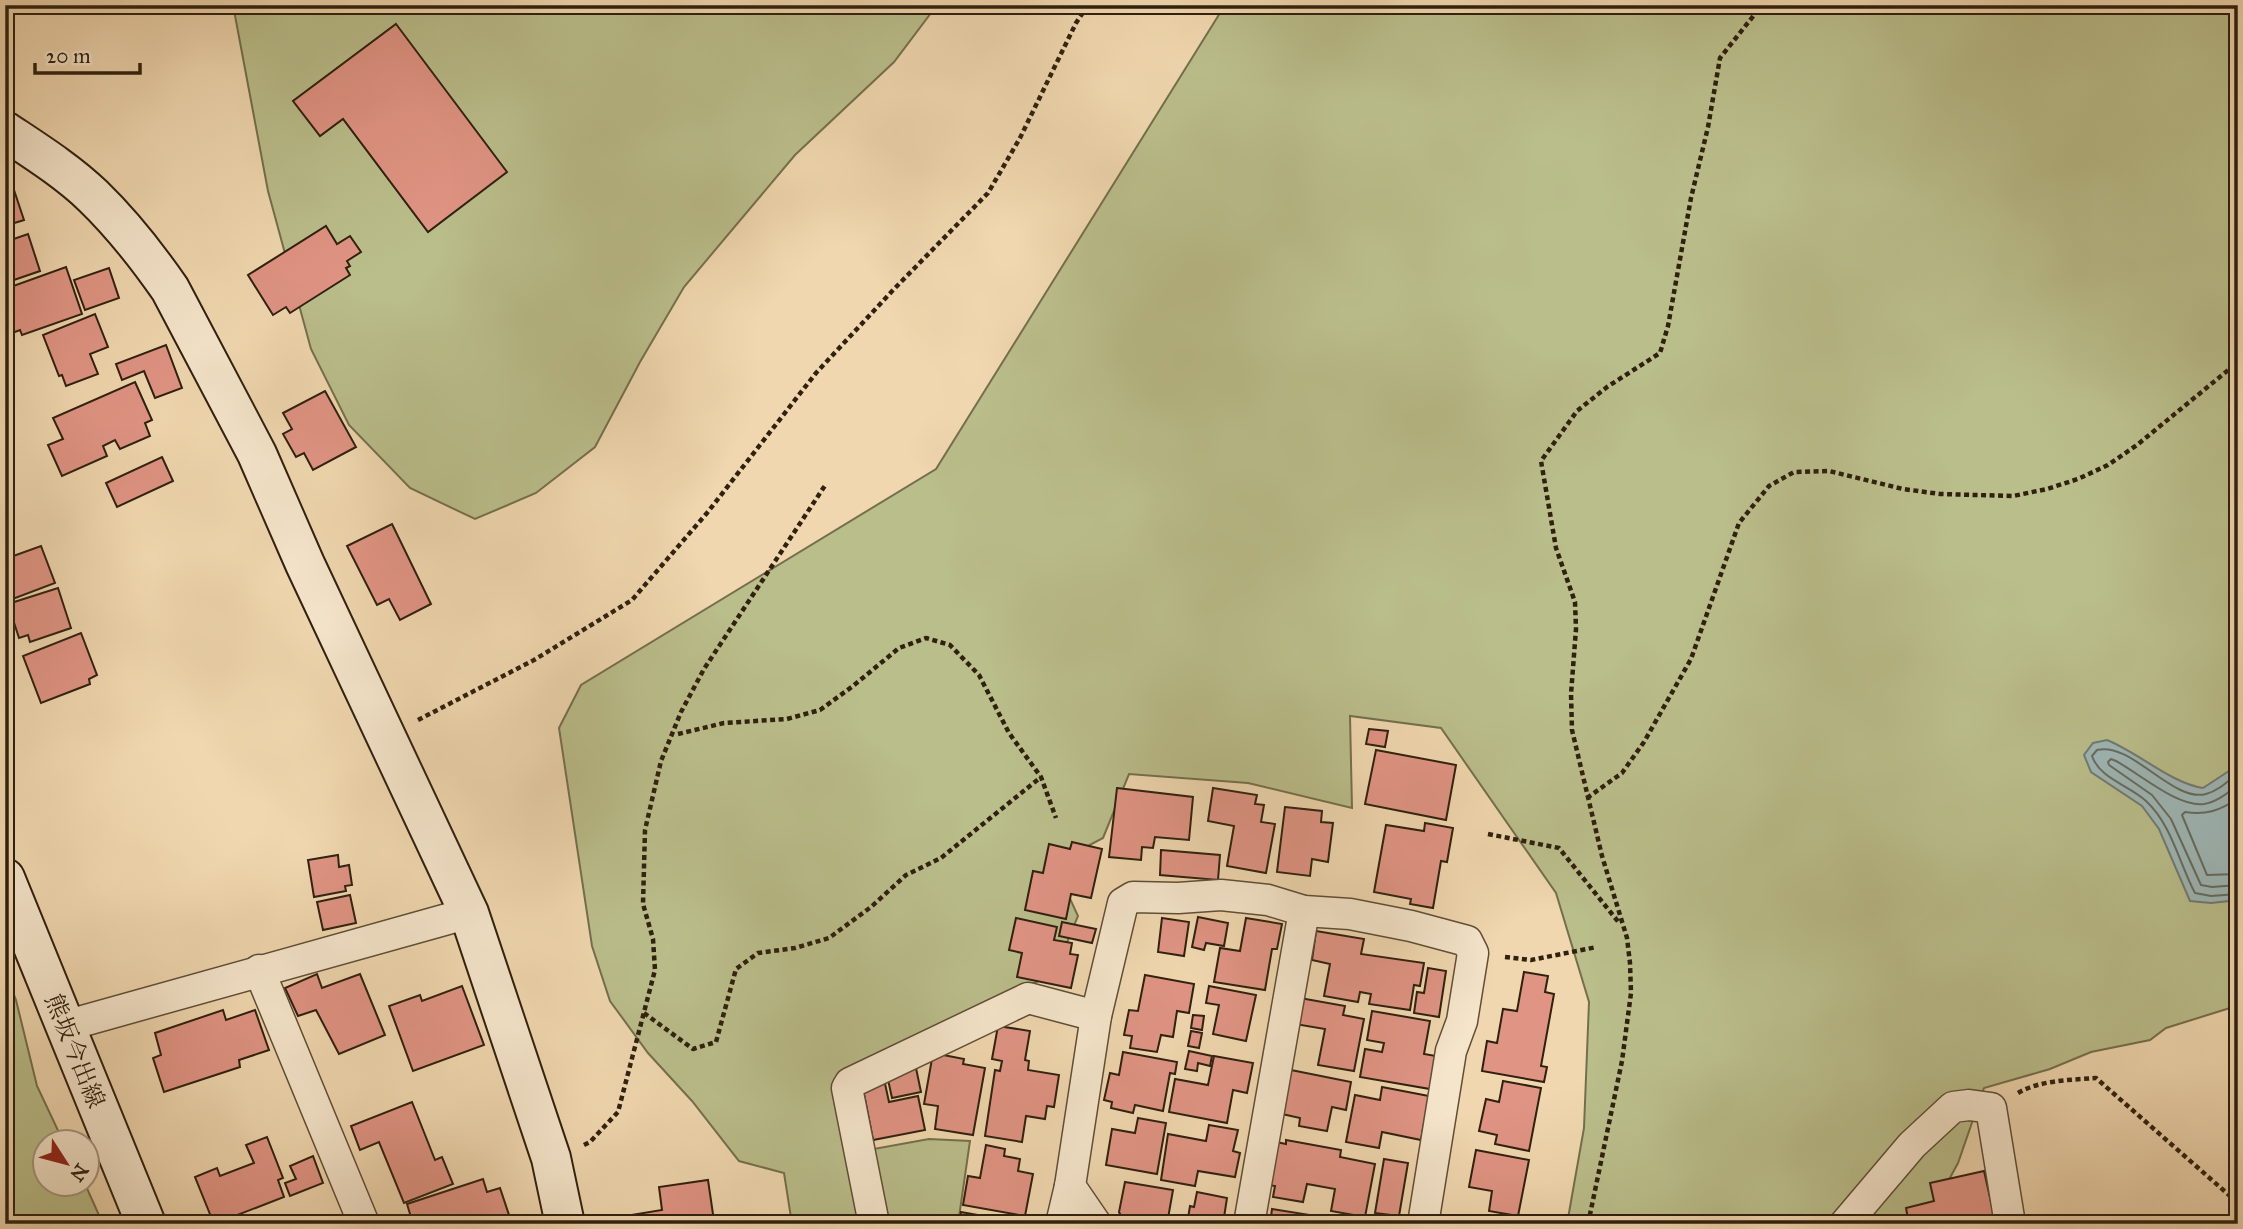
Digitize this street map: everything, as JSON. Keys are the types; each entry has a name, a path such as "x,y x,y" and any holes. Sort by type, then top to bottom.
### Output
{"street":[{"path":"5,131 92,195 125,229 170,289 257,454 305,564 469,913 551,1158 565,1224"},
{"name":"熊坂今出線","path":"5,878 146,1224"},
{"path":"1061,1224 1070,1186 1096,1016 1123,903 1133,897 1221,895 1268,900 1304,911 1350,914 1467,941 1473,953 1462,1021 1451,1051 1423,1224"},
{"path":"1250,1224 1304,911"},
{"path":"65,1026 469,913"},
{"path":"260,970 364,1224"},
{"path":"874,1224 847,1088 850,1083 1028,998 1096,1016"},
{"path":"1844,1224 1912,1145 1953,1107 1969,1105 1991,1108 2010,1224"},
{"path":"1070,1186 1097,1224"}],"path":[{"path":"388,736 534,660 632,600 707,513 816,373 988,193 1020,138 1076,23 1088,5"},
{"path":"1588,1224 1622,1061 1631,993 1630,962 1572,730 1575,602 1556,548 1541,461 1577,411 1606,387 1660,353 1668,326 1720,58 1762,5"},
{"path":"1587,798 1622,773 1650,731 1691,659 1739,523 1769,486 1794,472 1829,471 1903,489 1940,494 2013,496 2047,489 2108,465 2137,445 2238,362"},
{"path":"551,1158 590,1142 618,1112 656,970 653,939 643,904 645,830 661,761 681,712 704,669 826,484"},
{"path":"678,734 724,723 787,719 820,709 899,648 926,638 950,645 979,675 1009,733 1041,777 1056,818"},
{"path":"644,1013 693,1049 716,1042 736,969 758,953 795,948 829,938 872,907 906,875 941,858 1041,777"},
{"path":"1488,834 1559,848 1623,927"},
{"path":"1531,960 1597,947"},
{"path":"1991,1108 2026,1089 2069,1080 2096,1078 2238,1203"}],"green space":[{"path":"233,5 937,5 894,62 795,155 684,287 595,447 536,493 475,519 410,488 349,425 311,349 268,191"},
{"path":"1225,5 2238,5 2238,1003 2166,1028 2150,1040 2091,1052 2050,1069 1984,1088 1958,1163 1925,1224 1567,1224 1584,1128 1589,1002 1556,893 1441,728 1350,716 1352,808 1248,783 1129,774 1103,838 1054,864 1078,916 1054,974 841,1071 838,1106 860,1224 792,1224 784,1173 739,1161 692,1101 648,1053 610,1001 592,946 559,728 581,685 936,469"},
{"path":"5,972 16,1000 37,1086 57,1128 32,1128 32,1198 91,1198 103,1224 5,1224"},
{"path":"929,1139 970,1141 958,1224 883,1224 868,1150"}],"water":[{"path":"2107,740 2179,780 2203,788 2238,765 2238,900 2211,903 2190,901 2159,829 2142,806 2091,772 2084,755 2093,743"}],"building":[{"path":"396,24 507,172 428,232 343,119 320,136 293,101"},
{"path":"9,175 24,220 5,226 5,176"},
{"path":"326,226 337,244 350,236 361,252 347,261 350,266 346,268 350,275 290,313 286,307 273,315 248,275"},
{"path":"28,234 40,271 5,283 5,242"},
{"path":"66,267 82,314 22,335 20,330 7,335 5,289"},
{"path":"109,268 119,298 85,310 74,280"},
{"path":"95,314 108,347 90,354 98,374 66,386 62,375 59,376 43,335"},
{"path":"166,345 182,388 155,398 144,371 122,380 116,364"},
{"path":"135,382 152,420 145,423 150,436 120,449 115,440 103,446 107,456 62,476 48,445 63,439 53,418"},
{"path":"325,391 356,447 313,470 304,453 296,457 283,434 292,429 283,413"},
{"path":"162,457 173,481 117,507 106,483"},
{"path":"392,524 431,604 400,620 389,599 377,605 347,546"},
{"path":"41,546 55,583 10,600 5,591 5,559"},
{"path":"58,588 71,628 30,642 28,635 19,638 8,604"},
{"path":"81,633 97,675 89,679 90,684 41,703 23,656"},
{"path":"1369,729 1388,731 1385,747 1366,744"},
{"path":"1376,750 1456,765 1446,820 1365,804"},
{"path":"1117,788 1193,797 1189,840 1155,837 1153,848 1142,847 1141,860 1109,857"},
{"path":"1213,788 1257,795 1255,804 1264,805 1261,822 1275,824 1266,873 1227,866 1234,826 1208,821"},
{"path":"1285,807 1322,811 1321,822 1333,823 1328,862 1312,859 1310,876 1277,872"},
{"path":"1425,823 1453,828 1447,862 1441,861 1433,908 1410,904 1411,899 1374,892 1386,825 1424,831"},
{"path":"1072,842 1102,849 1091,898 1071,894 1066,919 1025,910 1033,871 1043,873 1049,844 1070,849"},
{"path":"1161,850 1220,855 1218,880 1160,875"},
{"path":"338,855 339,867 349,865 352,885 345,886 346,891 314,897 308,860"},
{"path":"350,895 356,923 323,930 317,902"},
{"path":"1198,917 1228,923 1224,946 1206,943 1204,950 1192,947"},
{"path":"1016,918 1057,927 1054,940 1072,943 1070,954 1078,955 1071,988 1017,977 1022,953 1009,950"},
{"path":"1162,918 1189,922 1184,956 1158,952"},
{"path":"1246,918 1282,924 1277,949 1272,949 1265,990 1214,982 1220,948 1240,951"},
{"path":"1062,922 1096,929 1092,943 1059,936"},
{"path":"1316,931 1364,939 1361,954 1424,963 1420,986 1414,985 1410,1010 1369,1004 1371,994 1360,992 1358,1002 1324,996 1330,964 1312,960"},
{"path":"1428,968 1446,971 1439,1017 1414,1013 1417,992 1424,993"},
{"path":"1524,972 1548,976 1545,992 1554,994 1541,1066 1547,1067 1544,1082 1482,1071 1487,1041 1497,1043 1503,1009 1517,1011"},
{"path":"317,974 322,988 360,974 385,1035 339,1054 316,1010 298,1016 285,988"},
{"path":"1145,975 1194,984 1189,1013 1177,1011 1173,1037 1161,1035 1157,1052 1130,1048 1132,1036 1124,1035 1129,1010 1138,1011"},
{"path":"462,986 484,1045 413,1071 389,1006 420,995 422,1001"},
{"path":"1209,986 1256,995 1246,1041 1213,1034 1219,1005 1206,1003"},
{"path":"1300,998 1345,1006 1343,1015 1364,1019 1354,1071 1318,1065 1325,1029 1295,1024"},
{"path":"223,1010 226,1020 255,1010 269,1050 239,1060 240,1067 164,1092 153,1058 161,1055 155,1033"},
{"path":"1372,1011 1430,1021 1424,1054 1436,1056 1430,1089 1360,1077 1365,1049 1382,1052 1384,1043 1367,1040"},
{"path":"1193,1015 1204,1016 1202,1030 1191,1028"},
{"path":"998,1026 1030,1031 1025,1060 1029,1061 1028,1070 1059,1075 1054,1107 1047,1106 1045,1119 1026,1116 1022,1142 985,1136 995,1070 1000,1071 1002,1061 992,1059"},
{"path":"1191,1031 1202,1033 1199,1048 1188,1046"},
{"path":"1189,1051 1212,1056 1210,1066 1198,1063 1197,1071 1185,1069"},
{"path":"1123,1052 1177,1062 1175,1074 1170,1073 1163,1111 1135,1105 1133,1113 1111,1108 1112,1102 1104,1100 1110,1073 1119,1075"},
{"path":"933,1053 964,1059 963,1064 985,1068 973,1135 935,1129 938,1106 924,1104"},
{"path":"1214,1056 1253,1063 1247,1093 1233,1090 1227,1123 1169,1112 1175,1079 1208,1085"},
{"path":"916,1068 921,1092 892,1098 887,1075"},
{"path":"1291,1070 1351,1082 1346,1110 1332,1107 1327,1131 1299,1126 1300,1118 1282,1114"},
{"path":"884,1079 889,1102 918,1096 925,1130 873,1140 862,1084"},
{"path":"1503,1081 1541,1088 1529,1151 1495,1144 1497,1135 1479,1131 1486,1099 1499,1102"},
{"path":"1382,1087 1429,1096 1421,1140 1382,1132 1379,1148 1346,1142 1355,1095 1380,1100"},
{"path":"412,1102 435,1160 442,1157 453,1184 404,1203 379,1142 360,1150 351,1126"},
{"path":"1138,1118 1166,1123 1157,1174 1106,1165 1112,1129 1135,1133"},
{"path":"1209,1125 1238,1130 1233,1151 1240,1153 1235,1177 1198,1171 1195,1186 1161,1180 1168,1134 1206,1141"},
{"path":"267,1137 283,1178 278,1180 284,1197 214,1224 195,1177 217,1168 220,1176 254,1163 246,1145"},
{"path":"1286,1140 1341,1150 1340,1157 1375,1164 1365,1217 1331,1211 1335,1189 1307,1184 1303,1202 1273,1197 1275,1186 1268,1185 1276,1142 1286,1144"},
{"path":"986,1145 1005,1149 1004,1156 1020,1159 1018,1171 1033,1174 1025,1216 963,1205 968,1176 980,1178"},
{"path":"1476,1150 1529,1160 1518,1216 1489,1211 1492,1191 1469,1187"},
{"path":"313,1156 323,1183 290,1196 285,1183 296,1179 290,1166"},
{"path":"1384,1159 1408,1163 1399,1216 1375,1213"},
{"path":"1984,1171 1996,1224 1909,1224 1906,1208 1934,1201 1930,1183"},
{"path":"483,1179 487,1192 500,1188 512,1224 413,1224 407,1204"},
{"path":"708,1180 714,1221 732,1218 733,1224 620,1224 619,1217 662,1210 659,1187"},
{"path":"1125,1182 1173,1190 1167,1224 1125,1224 1119,1212"},
{"path":"1197,1192 1227,1198 1223,1224 1187,1224 1190,1206 1194,1207"},
{"path":"1272,1209 1310,1215 1310,1219 1332,1224 1270,1224"},
{"path":"961,1212 1027,1224 959,1224"}]}
